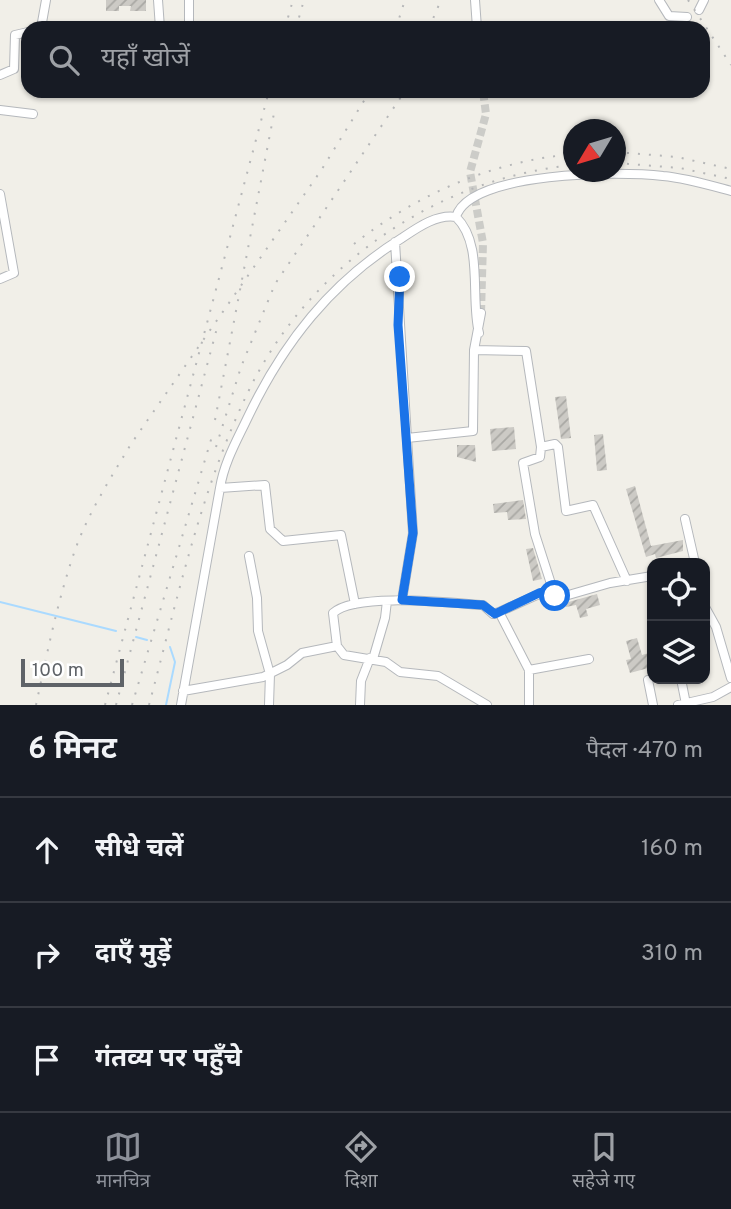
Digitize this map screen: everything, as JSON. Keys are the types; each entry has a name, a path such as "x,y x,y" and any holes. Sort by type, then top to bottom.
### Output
{"street":[{"path":"42,21 46,0"},
{"path":"158,0 160,21"},
{"path":"188,0 188,21"},
{"path":"475,0 476,21"},
{"path":"659,0 668,16 687,17"},
{"path":"699,10 704,0"},
{"path":"0,75 14,69 15,35 21,34"},
{"path":"0,110 33,114"},
{"path":"456,217 460,205 478,193 564,175 611,173 663,176 731,191"},
{"path":"0,194 14,274 0,279"},
{"path":"181,705 226,462 264,385 297,334 346,277 395,242 436,219 456,217"},
{"path":"456,217 466,231 471,247 474,310 479,333"},
{"path":"395,242 413,533 402,600"},
{"path":"407,438 473,431 474,350 481,313"},
{"path":"474,350 526,351 541,447 540,457 523,463 535,534 558,598 647,577"},
{"path":"541,447 558,447 566,511 593,505 627,581"},
{"path":"220,488 265,485 270,529 283,541 341,535 355,604"},
{"path":"685,519 694,558"},
{"path":"249,556 257,598 257,625 270,674 269,705"},
{"path":"487,705 438,676 400,672 390,664 344,654 337,646 333,613 355,604 402,600 483,605 493,614 539,593 553,590"},
{"path":"360,705 361,681 372,659 385,618 387,601"},
{"path":"499,612 529,670 529,705"},
{"path":"710,616 716,627 731,678"},
{"path":"183,691 270,674 287,666 302,653 337,646"},
{"path":"529,670 589,659"},
{"path":"649,684 653,705"},
{"path":"681,684 682,704 713,697 731,687"}],"building":[{"path":"106,0 146,0 146,11 130,11 131,6 119,6 119,11 106,11"},
{"path":"566,396 571,438 561,439 555,397"},
{"path":"514,427 516,449 492,451 490,429"},
{"path":"603,434 607,470 597,471 594,435"},
{"path":"457,445 475,445 476,462 457,457"},
{"path":"635,486 651,546 683,540 683,551 656,558 655,554 646,557 626,489"},
{"path":"523,500 526,519 508,520 507,512 494,513 493,504"},
{"path":"533,548 542,579 533,581 526,549"},
{"path":"597,594 600,605 586,609 588,616 580,618 576,605 566,607 565,603"},
{"path":"637,638 642,655 647,654 647,668 630,673 626,660 631,659 626,641"}],"waterway":[{"path":"0,602 116,631"},
{"path":"136,637 147,640"},
{"path":"166,705 175,662 170,647"}],"tunnel":[{"path":"481,313 483,243 470,172 486,114 484,98"}],"railway":[{"path":"287,21 293,0"},
{"path":"298,21 304,0"},
{"path":"398,21 405,0"},
{"path":"432,21 441,0"},
{"path":"688,0 702,21"},
{"path":"710,33 731,65"},
{"path":"105,705 267,98"},
{"path":"36,705 68,572 79,539 100,497 131,444 322,169 366,98"},
{"path":"216,447 241,367 275,284 400,98"},
{"path":"215,420 275,108"},
{"path":"626,153 677,157 731,169"},
{"path":"354,244 404,210 457,183 514,164 563,155"},
{"path":"626,164 680,168 731,179"},
{"path":"149,705 181,582 219,460 253,382 279,339 310,299 346,264 386,233 429,208 476,188 524,173 563,167"},
{"path":"116,705 217,328"},
{"path":"132,705 213,433"}],"route":[{"path":"400,277 398,325 413,533 402,600 483,605 495,614 539,593 553,590 555,596"}]}
